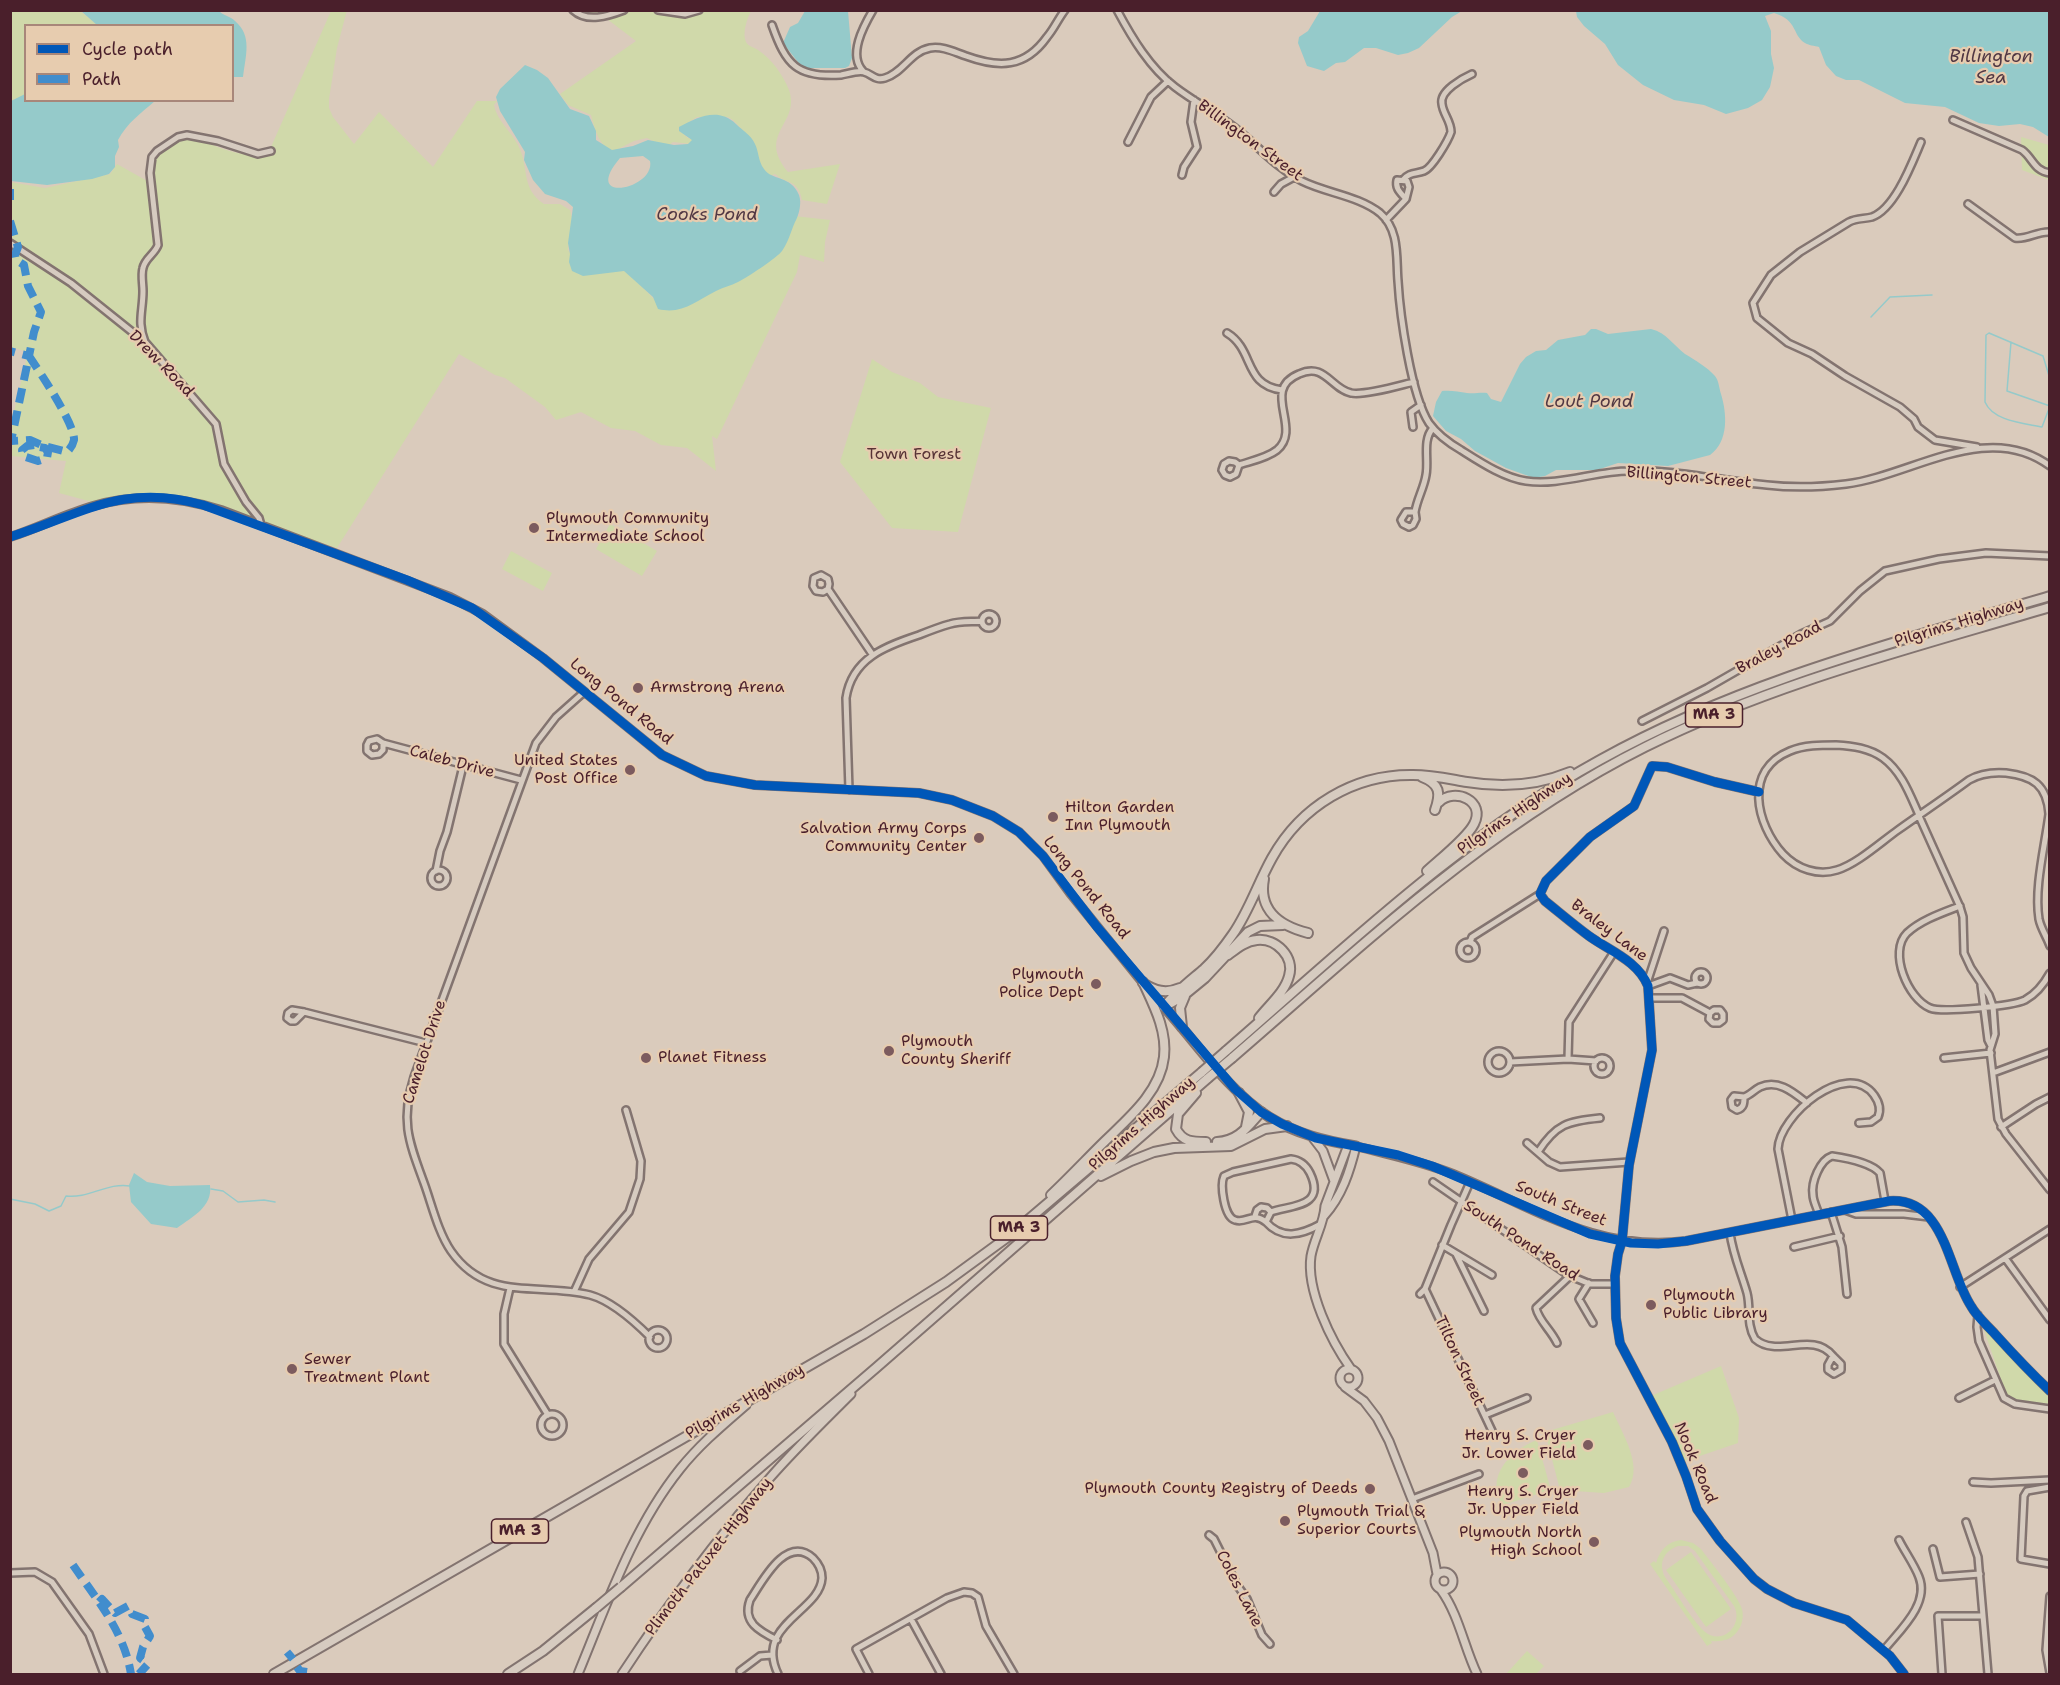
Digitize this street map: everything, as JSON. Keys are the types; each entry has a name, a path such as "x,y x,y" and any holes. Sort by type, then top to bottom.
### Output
{"highway":[{"name":"Pilgrims Highway","path":"1229,1054 1241,1039 1444,863 1498,823 1608,755 1670,723 1760,686 2049,596"},
{"name":"Pilgrims Highway","path":"508,1674 543,1651 596,1608 877,1367 1087,1184 1229,1054 1415,900 1468,858 1536,810 1617,762 1705,719 1783,689 2049,607"},
{"path":"1182,1027 1180,1008 1187,988 1232,936 1266,869 1287,835 1302,819 1327,799 1363,782 1388,776 1412,775 1494,785 1531,784 1563,775 1608,755"},
{"path":"1379,917 1475,823 1476,811 1468,799 1454,795 1446,796 1437,806 1438,791 1433,783 1412,775"},
{"path":"1266,869 1262,887 1264,902 1270,913 1283,925"},
{"path":"1228,956 1244,936 1260,926 1283,925 1308,933"},
{"path":"1164,1007 1247,943 1256,940 1267,941 1280,948 1291,968 1287,982 1280,993 1241,1039"},
{"path":"1143,982 1152,989 1166,992 1187,988"},
{"path":"1008,1236 1130,1116 1155,1084 1164,1057 1163,1034 1159,1018 1143,982"},
{"name":"Pilgrims Highway","path":"274,1674 864,1334 924,1296 1008,1236 1205,1075"},
{"path":"1205,1075 1178,1114 1177,1132 1183,1138 1193,1142 1226,1141 1250,1127 1262,1112"},
{"path":"1239,1093 1250,1115 1242,1133"},
{"path":"1258,1132 1262,1112"},
{"path":"1087,1184 1150,1153 1174,1148 1231,1146 1270,1127 1287,1126"}],"main road":[{"name":"South Street","path":"1164,1007 1239,1093 1262,1112 1311,1136 1356,1146"},
{"path":"1311,1136 1323,1151 1334,1182"},
{"path":"1348,1145 1325,1206 1312,1254 1312,1281 1324,1317 1341,1353 1351,1369 1357,1373 1358,1388 1364,1401 1377,1418 1389,1441 1433,1553 1437,1574 1435,1582 1453,1609 1477,1674"},
{"path":"1324,1216 1344,1185 1356,1146"},
{"path":"1341,1353 1343,1372 1340,1380 1345,1387 1364,1401"},
{"name":"Plimoth Patuxet Highway","path":"621,1674 687,1581 744,1508 789,1457 877,1367"},
{"path":"1343,1372 1351,1369"},
{"path":"1345,1387 1354,1386 1358,1381"},
{"path":"578,1674 635,1541 659,1498 713,1433 768,1389"},
{"path":"1433,1553 1453,1578 1450,1588 1453,1609"},
{"path":"1437,1574 1447,1572"},
{"path":"1441,1590 1450,1588"}],"street":[{"path":"573,10 589,18 624,10"},
{"path":"658,10 685,15 699,10"},
{"path":"873,10 857,51 859,66 877,79 886,78 897,72 915,53 933,48 944,48 967,57 1000,64 1020,61 1039,48 1065,10"},
{"name":"Billington Street","path":"1117,10 1137,44 1168,81 1238,130 1294,177 1371,207 1386,220 1392,229 1396,244 1400,305 1420,405 1433,428 1449,442 1490,467 1514,478 1536,482 1628,471 1701,476 1779,486 1845,484 1949,454 1982,448 2006,448 2019,451 2049,466"},
{"path":"772,25 778,42 791,62 802,73 831,75 863,71"},
{"path":"1403,180 1412,173 1431,168 1451,132 1442,99 1454,84 1472,74"},
{"path":"1128,142 1151,97 1168,81"},
{"path":"1182,175 1184,167 1197,147 1191,122 1194,100"},
{"path":"1953,120 2022,150 2036,168 2049,173"},
{"path":"146,343 140,323 143,294 142,273 145,262 157,251 158,245 150,173 152,157 178,137 188,135 218,141 258,154 271,151"},
{"path":"1921,142 1892,200 1872,217 1849,222 1800,252 1772,275 1753,303 1761,323 1788,343 1812,354 1845,376 1886,398 1914,419 1918,428 1935,440 1982,448"},
{"path":"1274,192 1281,184 1294,177"},
{"path":"1386,220 1406,199 1409,187 1407,181 1397,180 1396,185 1406,199"},
{"path":"1968,204 2015,238 2049,232"},
{"name":"Drew Road","path":"10,243 71,283 146,343 216,424 224,464 246,502 259,518 261,525"},
{"path":"1227,333 1240,343 1251,371 1266,386 1282,390"},
{"path":"1239,465 1271,454 1284,441 1286,430 1280,400 1282,390 1292,377 1302,372 1317,371 1351,393 1414,382"},
{"path":"1413,427 1411,412 1420,405"},
{"path":"1415,512 1426,476 1427,439 1433,428"},
{"name":"Long Pond Road","path":"10,537 92,506 119,499 146,497 192,502 261,525 459,601 483,614 543,658 662,755 706,776 748,784 909,792 939,797 984,812 1009,825 1043,855 1070,893 1164,1007"},
{"name":"Braley Road","path":"1642,721 1707,688 1801,634 1830,621 1860,591 1886,570 1939,559 1986,553 2049,556"},
{"path":"828,589 872,654"},
{"path":"849,790 846,694 859,668 872,654 889,645 950,624 982,621"},
{"name":"Camelot Drive","path":"584,692 541,734 521,780 426,1043 407,1101 406,1119 411,1148 443,1237 451,1251 464,1265 491,1283 510,1288 591,1295 606,1302 650,1336"},
{"name":"Caleb Drive","path":"383,743 521,780"},
{"path":"2049,946 2040,922 2039,910 2049,804 2039,785 2024,776 2001,773 1983,774 1969,780 1919,815 1849,865 1833,871 1818,872 1795,864 1776,845 1766,829 1760,813 1759,792 1772,764 1790,751 1817,745 1855,746 1877,754 1895,770 1908,788 1919,815 1960,906 1964,917 1964,953 1987,991 1993,1006 1995,1034 1991,1053 1996,1109 2001,1127 2049,1190"},
{"path":"436,871 463,766"},
{"path":"1470,942 1472,937 1540,894 1546,881 1590,837 1634,806 1652,766 1667,767 1715,782 1759,792"},
{"name":"Braley Lane","path":"1540,894 1545,901 1576,926 1634,965 1648,984 1652,1050 1629,1162 1622,1241"},
{"path":"1960,906 1924,922 1904,936 1900,952 1903,972 1914,996 1920,1003 1931,1009 1945,1011 2018,1003 2030,997 2043,985 2049,973"},
{"path":"1648,984 1664,931"},
{"path":"1568,1059 1569,1022 1614,952"},
{"path":"1648,984 1670,978 1688,985 1697,983"},
{"path":"1981,983 1988,1040 1991,1046"},
{"path":"1650,998 1682,998 1710,1013"},
{"path":"304,1012 426,1043"},
{"path":"1501,1051 1508,1055 1510,1062 1505,1072 1498,1074 1491,1071 1487,1061 1494,1052 1501,1051"},
{"path":"1993,1073 2049,1052"},
{"path":"1944,1058 1991,1053"},
{"path":"1510,1062 1568,1059 1596,1061"},
{"path":"1744,1097 1757,1089 1773,1084 1789,1089 1807,1103"},
{"path":"1792,1220 1778,1144 1787,1126 1807,1103 1831,1086 1843,1084 1861,1086 1874,1095 1880,1112 1875,1120 1859,1123"},
{"path":"2001,1127 2049,1097"},
{"path":"574,1292 589,1260 629,1212 640,1179 641,1161 626,1110"},
{"path":"1538,1152 1551,1133 1561,1126 1580,1119 1600,1118"},
{"path":"1527,1143 1549,1162 1560,1167 1629,1162"},
{"name":"South Street","path":"1356,1146 1426,1164 1587,1233 1622,1241 1668,1244 1844,1209 1885,1202 1906,1202 1929,1217 1942,1237 1960,1287 1972,1308 2049,1391"},
{"path":"1819,1215 1813,1198 1813,1189 1822,1162 1832,1156 1857,1161 1877,1170 1885,1202"},
{"path":"1266,1222 1272,1212 1296,1207 1305,1203 1311,1196 1314,1187 1307,1168 1300,1161 1291,1159 1224,1176 1222,1189 1229,1215 1237,1220 1254,1216 1261,1207 1272,1212"},
{"name":"South Pond Road","path":"1433,1182 1570,1276 1589,1283 1614,1284"},
{"path":"1420,1294 1425,1289 1460,1201 1470,1182"},
{"name":"South Street","path":"1844,1209 1856,1214 1904,1214 1929,1217"},
{"path":"1831,1212 1840,1236 1846,1294"},
{"path":"1254,1216 1266,1222 1276,1232 1286,1234 1305,1231 1321,1224"},
{"path":"1960,1287 2049,1229"},
{"path":"1730,1233 1736,1263 1747,1293 1750,1328 1755,1339 1773,1347 1815,1344 1825,1348 1833,1356"},
{"path":"1794,1247 1840,1236"},
{"name":"Nook Road","path":"1622,1241 1614,1284 1620,1343 1674,1446 1697,1509 1710,1529 1749,1575 1767,1589 1794,1603 1844,1618 1862,1630 1884,1650 1904,1674"},
{"path":"1442,1245 1492,1275"},
{"path":"1456,1254 1484,1311"},
{"path":"2006,1258 2049,1320"},
{"path":"1557,1343 1536,1308 1570,1276"},
{"path":"1589,1283 1580,1299 1593,1323"},
{"path":"510,1288 504,1314 504,1344 548,1415"},
{"name":"Tilton Street","path":"1425,1289 1493,1432"},
{"name":"South Street","path":"1978,1315 1977,1327 1980,1341 2001,1394 2009,1402 2049,1409"},
{"path":"1959,1398 1995,1380"},
{"path":"1485,1416 1527,1398"},
{"path":"548,1415 557,1415 563,1422 562,1430 557,1435 550,1436 542,1430 541,1423 548,1415"},
{"path":"1412,1499 1479,1474"},
{"path":"1972,1482 2049,1480"},
{"path":"2049,1487 2027,1491 2024,1496 2021,1559 2049,1564"},
{"path":"1966,1522 1978,1557 1988,1674"},
{"name":"Coles Lane","path":"1209,1535 1214,1539 1237,1585 1247,1599 1262,1635 1270,1644"},
{"path":"1884,1650 1915,1609 1920,1597 1919,1577 1899,1540"},
{"path":"1933,1549 1940,1577 1980,1574"},
{"path":"777,1640 753,1625 749,1620 747,1606 779,1559 791,1552 805,1552 820,1567 822,1580 814,1594 786,1625 777,1640 772,1655 778,1674"},
{"path":"10,1573 35,1572 52,1581 89,1634 104,1674"},
{"path":"869,1674 856,1649 961,1592 972,1593 980,1600 987,1629 1014,1674"},
{"path":"2049,1596 2046,1650 2049,1673"},
{"path":"1942,1674 1938,1616 1983,1616"},
{"path":"911,1619 941,1674"},
{"path":"740,1671 760,1656 772,1655"}],"green space":[{"path":"347,10 337,48 329,108 333,117 354,144 379,112 433,167 477,101 497,101 494,105 496,111 522,153 528,184 536,198 544,204 560,204 570,210 572,218 568,250 577,263 626,270 653,298 661,303 794,216 830,220 825,242 824,262 800,255 797,272 717,439 712,436 716,471 687,448 661,445 635,431 611,428 581,412 556,420 545,407 505,378 495,375 459,354 337,548 187,498 126,497 96,503 59,493 66,461 11,456 11,425 28,352 11,347 10,182 45,188 110,174 117,164 149,182 151,164 155,155 168,146 190,139 235,152 267,156 331,11"},
{"path":"11,11 80,11 97,24 24,24 24,98 14,99 11,105"},
{"path":"584,11 751,11 745,30 746,42 772,63 789,90 791,102 789,112 777,138 776,148 779,159 788,172 840,164 827,204 802,200 795,185 775,174 769,176 763,172 756,158 754,142 728,117 697,117 678,129 688,138 697,139 691,144 673,142 669,145 659,144 647,138 634,141 614,151 605,146 598,137 591,115 568,105 560,94 636,41 607,19"},
{"path":"2021,137 2049,145 2049,180 2022,170"},
{"name":"Town Forest","path":"872,359 892,372 920,383 938,397 991,408 958,532 892,528 840,462"},
{"path":"610,524 657,551 642,576 596,549"},
{"path":"511,551 552,573 543,591 502,569"},
{"path":"1983,1327 2049,1396 2049,1404 2015,1400 2006,1394"},
{"path":"1721,1366 1739,1418 1738,1443 1685,1461 1651,1396"},
{"name":"Henry S. Cryer Jr. Lower Field","path":"1613,1412 1630,1449 1634,1469 1629,1487 1604,1493 1560,1490 1545,1432"},
{"name":"Henry S. Cryer Jr. Upper Field","path":"1537,1440 1550,1487 1547,1491 1503,1505 1498,1495 1497,1484 1503,1466 1518,1450"},
{"path":"1681,1540 1693,1543 1701,1549 1730,1587 1742,1609 1741,1624 1735,1635 1729,1639 1711,1641 1712,1643 1707,1646 1650,1564 1654,1561 1656,1563 1665,1547","holes":["1678,1546 1688,1546 1695,1551 1734,1606 1736,1613 1734,1626 1724,1635 1718,1637 1704,1631 1665,1577 1662,1562 1666,1554"]},
{"path":"1691,1552 1731,1609 1706,1627 1666,1570"},
{"path":"1527,1651 1544,1666 1536,1674 1506,1674"}],"water":[{"path":"81,11 219,11 235,21 244,33 246,47 243,77 234,77 234,24 96,24"},
{"path":"805,11 848,11 852,58 849,66 845,68 807,68 801,66 783,43 790,27 798,23"},
{"path":"1320,11 1462,11 1452,17 1419,48 1408,53 1398,55 1376,48 1364,48 1345,62 1336,63 1324,71 1307,66 1298,43 1299,37 1308,31"},
{"name":"Billington Sea","path":"1576,11 2049,11 2049,137 2033,127 2020,124 1999,126 1979,123 1945,107 1905,103 1859,80 1846,80 1836,76 1826,65 1819,47 1801,40 1791,23 1774,13 1765,16 1771,31 1771,54 1774,68 1770,87 1762,100 1748,108 1726,114 1704,105 1674,100 1643,85 1618,65 1605,44 1577,17"},
{"name":"Cooks Pond","path":"525,65 537,70 548,78 570,109 589,116 596,131 596,140 612,150 648,140 674,145 688,144 692,140 679,131 679,127 708,115 729,119 747,133 753,141 767,173 787,181 799,195 799,212 788,241 779,254 761,268 733,285 682,309 658,309 653,297 624,271 583,276 572,271 568,243 573,207 566,201 545,194 533,180 524,160 525,152 500,111 496,97 500,89","holes":["643,156 650,161 649,171 633,185 622,188 613,187 609,182 610,173 620,158"]},
{"path":"24,94 24,102 154,102 126,128 118,140 115,167 109,174 92,179 47,185 11,181 11,101"},
{"name":"Lout Pond","path":"1591,329 1608,334 1651,329 1657,331 1712,373 1718,382 1723,402 1725,427 1721,442 1710,455 1668,466 1618,463 1597,470 1556,470 1545,476 1534,478 1506,468 1475,451 1461,439 1446,431 1433,416 1436,402 1442,391 1487,393 1491,399 1501,402 1520,364 1526,357 1536,351 1546,350 1558,340 1585,335"},
{"path":"134,1173 147,1182 170,1186 210,1185 210,1193 200,1211 177,1228 151,1224 131,1202 129,1185"}],"waterway":[{"path":"1871,317 1890,297 1932,295"},
{"path":"2050,379 2043,356 1989,333 1986,335 1985,402 1989,408 2009,420 2042,427 2050,406"},
{"path":"2011,342 2007,391 2050,406"},
{"path":"10,1199 35,1204 49,1211 61,1206 66,1196 82,1195 114,1186 130,1186"},
{"path":"211,1189 223,1191 238,1202 264,1200 275,1202"}],"marked path":[{"path":"10,189 10,200"},
{"path":"10,221 18,247 16,260 24,265 28,286 41,312 29,356 10,351"},
{"path":"29,356 56,398 73,432 74,440 67,452 30,440 11,441 29,356"},
{"path":"34,445 22,450 23,456 38,461 47,458 48,452 45,448 39,447"},
{"path":"73,1565 116,1630 131,1674"},
{"path":"99,1602 102,1599 115,1613 128,1606 132,1614 145,1619 145,1627 150,1636 143,1647 140,1658 148,1664 139,1674"},
{"path":"287,1652 293,1659"},
{"path":"297,1667 300,1671 307,1672"}],"cycle path":[{"path":"10,537 82,511 126,499 150,497 203,505 407,580 472,608 543,658 662,755 706,776 755,785 919,793 952,800 993,816 1019,832 1043,856 1097,927 1235,1089 1261,1112 1282,1124 1316,1138 1398,1155 1432,1166 1590,1234 1631,1243 1658,1244 1686,1241 1889,1201 1908,1203 1923,1211 1934,1224 1943,1239 1963,1292 1976,1314 2050,1391"},
{"path":"1759,792 1715,782 1667,767 1652,766 1634,806 1590,837 1546,881 1540,894 1545,901 1583,932 1623,957 1638,970 1648,986 1652,1050 1629,1165 1622,1241 1615,1276 1616,1318 1620,1343 1672,1442 1697,1509 1720,1541 1754,1579 1767,1589 1794,1603 1847,1620 1890,1656 1904,1674"}],"place":[{"name":"Plymouth Community Intermediate School","path":"534,528"},
{"name":"Armstrong Arena","path":"638,688"},
{"name":"United States Post Office","path":"630,770"},
{"name":"Hilton Garden Inn Plymouth","path":"1053,817"},
{"name":"Salvation Army Corps Community Center","path":"979,838"},
{"name":"Plymouth Police Dept","path":"1096,984"},
{"name":"Plymouth County Sheriff","path":"889,1051"},
{"name":"Planet Fitness","path":"646,1058"},
{"name":"Plymouth Public Library","path":"1651,1305"},
{"name":"Sewer Treatment Plant","path":"292,1369"},
{"name":"Henry S. Cryer Jr. Lower Field","path":"1588,1445"},
{"name":"Henry S. Cryer Jr. Upper Field","path":"1523,1473"},
{"name":"Plymouth County Registry of Deeds","path":"1370,1489"},
{"name":"Plymouth Trial & Superior Courts","path":"1285,1521"},
{"name":"Plymouth North High School","path":"1594,1542"}]}
